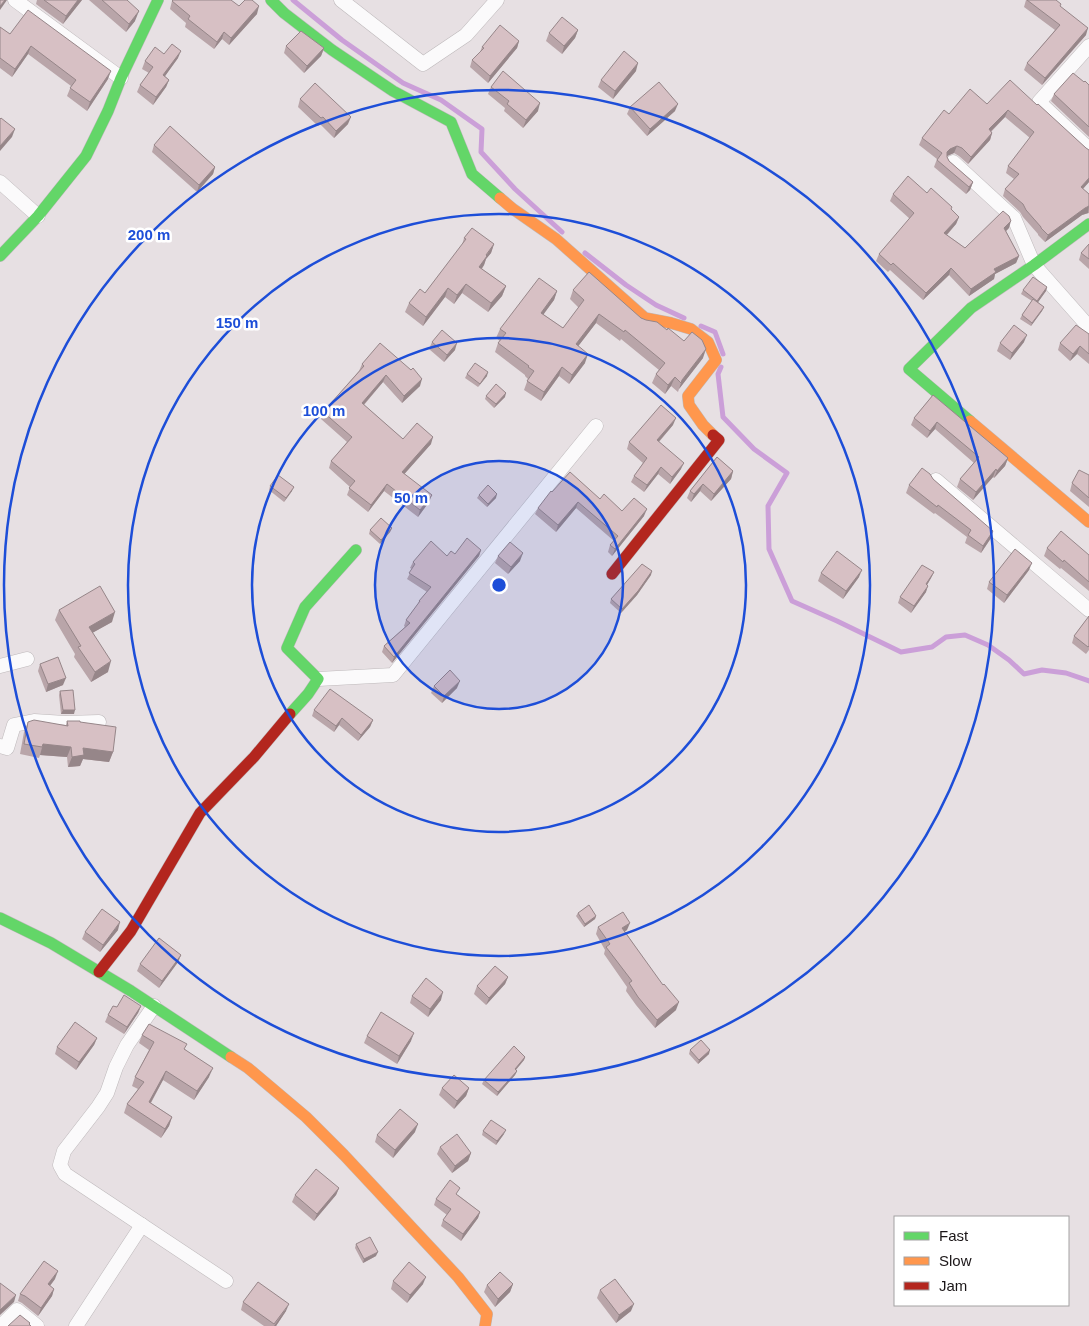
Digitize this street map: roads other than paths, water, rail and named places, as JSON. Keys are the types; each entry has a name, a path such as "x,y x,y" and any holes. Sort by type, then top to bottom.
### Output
{"street":[{"path":"15,0 121,78"},
{"path":"0,256 38,216 86,156 158,0"},
{"path":"272,0 284,13 347,60 393,91 450,122 472,174 513,209 556,239 645,318 691,329 708,342 716,360 688,396 689,405 703,425 719,440 612,574"},
{"path":"341,0 422,64 466,35 497,0"},
{"path":"1089,46 1039,102 1089,149"},
{"path":"953,162 1014,218 1034,265 1089,327"},
{"path":"0,182 38,216"},
{"path":"1089,224 1034,265 971,308 909,369 1089,522"},
{"path":"356,550 304,607 286,648 318,679 393,675 596,426"},
{"path":"936,480 1089,610"},
{"path":"0,666 28,660"},
{"path":"99,972 131,931 200,813 254,758 308,694 318,679"},
{"path":"0,746 6,748 14,725 34,721 65,723 99,722"},
{"path":"0,918 51,944 154,1006 248,1068 306,1116 458,1277 488,1314 485,1326"},
{"path":"154,1006 127,1045 116,1067 107,1093 64,1151 60,1166 65,1174 226,1281"},
{"path":"76,1326 142,1225"},
{"path":"1,1326 17,1310 37,1326"}],"waterway":[{"path":"293,0 342,40 403,83 441,100 482,129 481,152 515,189 562,232"},
{"path":"585,253 626,285 656,305 684,318"},
{"path":"701,326 715,332 723,354"},
{"path":"721,367 718,374 723,417 754,449 787,473 768,506 769,549 792,601 901,652 932,647 946,637 965,635 988,645 1024,674 1042,670 1066,673 1089,681"}]}
